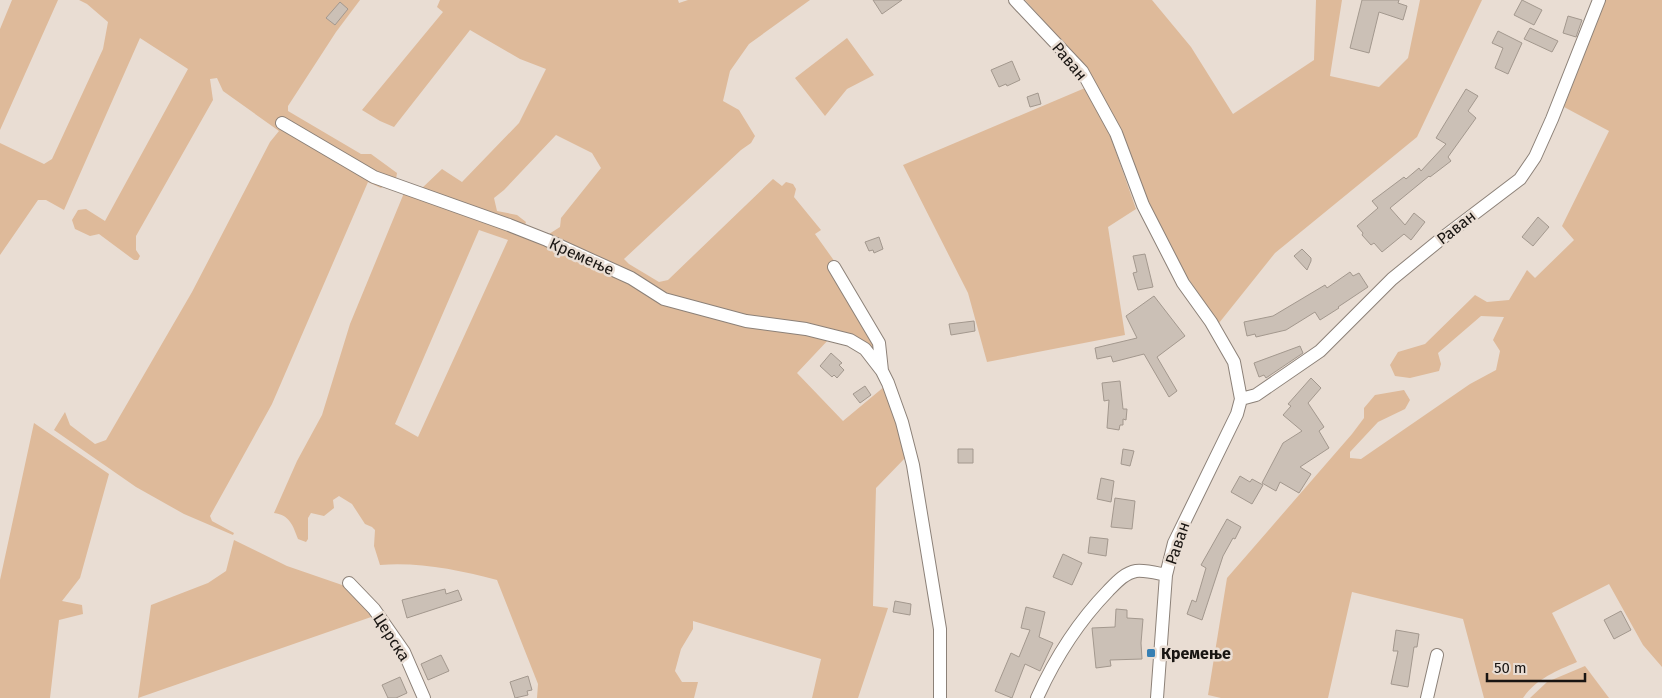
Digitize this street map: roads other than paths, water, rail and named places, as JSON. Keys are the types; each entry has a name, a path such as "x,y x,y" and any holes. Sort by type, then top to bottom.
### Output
{"street":[{"name":"Раван","path":"1015,0 1082,71 1116,133 1143,205 1183,283 1227,347 1234,362 1242,399 1232,426 1174,542 1166,575 1157,698"},
{"name":"Раван","path":"1242,399 1256,396 1320,351 1392,279 1441,238 1520,179 1532,162 1552,119 1599,0"},
{"name":"Кремење","path":"282,123 374,177 539,237 631,278 664,300 746,321 806,329 850,340 865,349 882,371"},
{"name":"Кремење","path":"834,267 879,343 882,371 902,422 913,465 940,629 940,698"},
{"path":"1037,698 1056,658 1074,630 1097,602 1117,582 1134,571 1148,571 1166,575"},
{"name":"Церска","path":"349,583 374,608 404,652 424,698"},
{"path":"1426,698 1437,654"}],"place":[{"name":"Кремење","path":"1151,653"}]}
